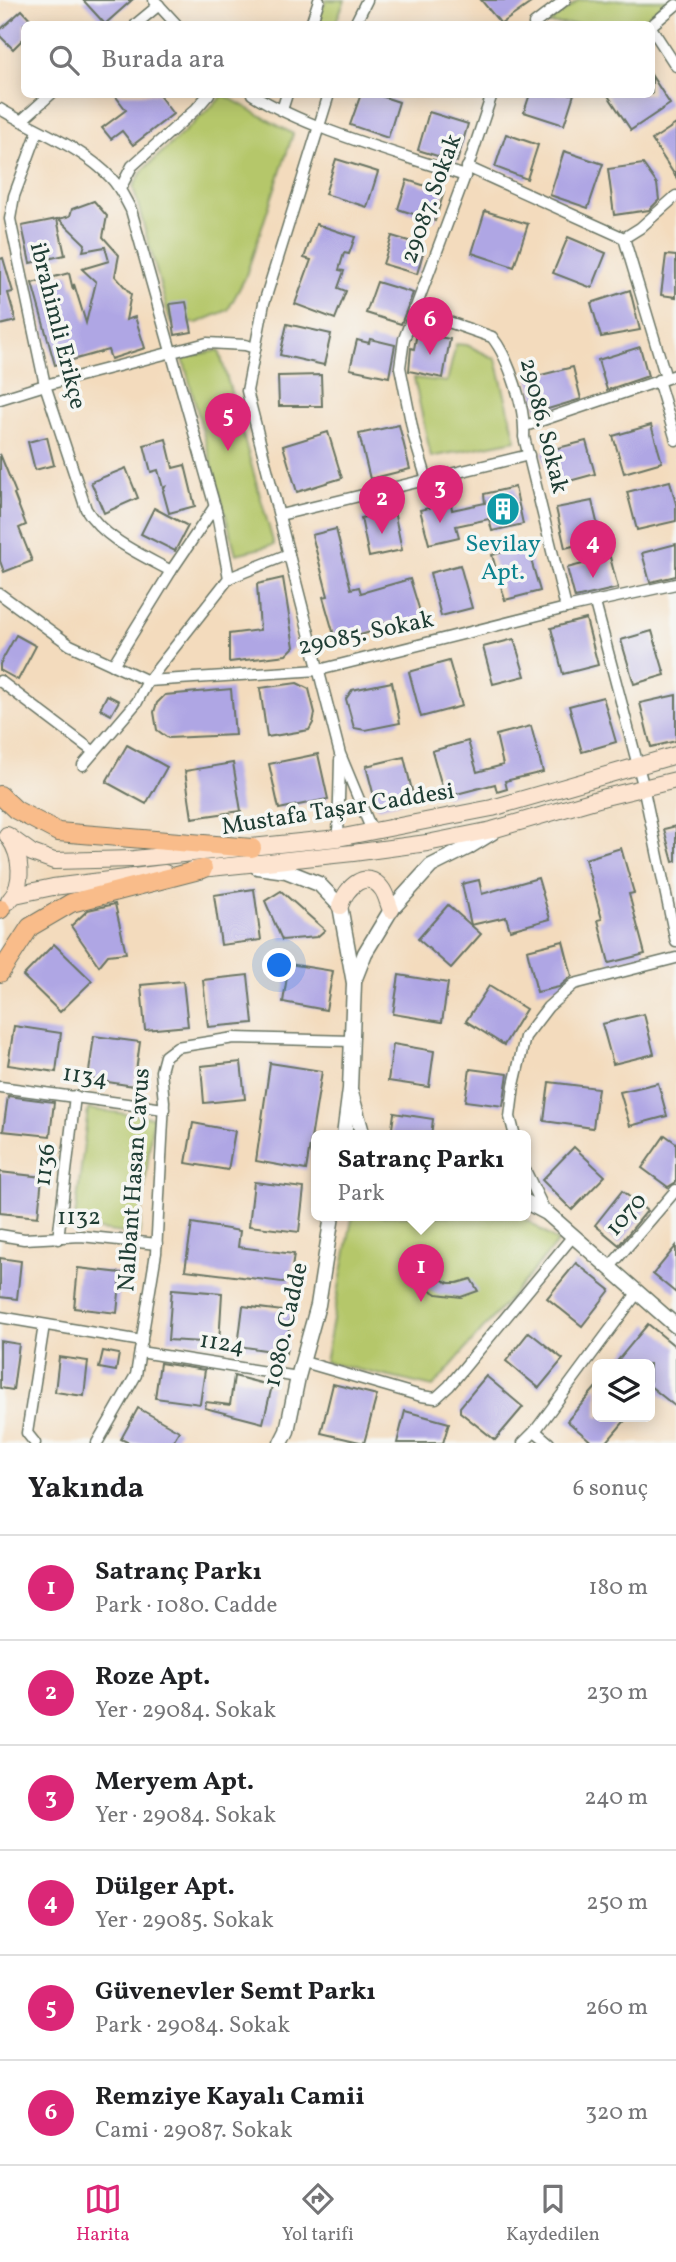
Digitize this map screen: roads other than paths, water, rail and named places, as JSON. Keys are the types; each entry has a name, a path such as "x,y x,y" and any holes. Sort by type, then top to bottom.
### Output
{"main road":[{"name":"Mustafa Taşar Caddesi","path":"15,895 116,878 427,843 497,829 605,797 641,779 676,755"},
{"name":"Mustafa Taşar Caddesi","path":"3,833 32,853 54,861 134,859 338,838 641,779 676,780"},
{"path":"0,795 16,810 58,831 252,848"},
{"path":"0,910 15,895 20,869 15,846 3,833"},
{"path":"0,972 30,928 71,903 203,869"},
{"path":"340,906 349,887 366,879 383,889 391,910"}],"street":[{"path":"356,21 366,0"},
{"path":"538,21 565,0"},
{"path":"312,21 315,2"},
{"path":"139,21 157,3 173,21"},
{"path":"655,24 676,5"},
{"path":"655,32 676,66"},
{"path":"20,121 46,98"},
{"path":"120,190 132,166 206,98"},
{"path":"260,98 319,126 466,172 624,238"},
{"path":"282,110 286,98"},
{"path":"328,98 264,303 247,391 340,754 372,831"},
{"name":"29087. Sokak","path":"427,480 414,436 400,367 404,339 491,98"},
{"path":"0,109 70,146 92,162 111,177 131,210 215,506 229,578"},
{"name":"ibrahimli Erikçe","path":"38,131 14,196 10,219 45,385 86,509 95,524 126,547 171,571"},
{"path":"624,238 640,228 676,196"},
{"path":"624,238 667,378 676,440"},
{"name":"29086. Sokak","path":"414,310 492,337 500,348 510,372 525,426 524,437 566,608"},
{"path":"0,399 207,344 245,345 255,348"},
{"path":"525,426 667,378"},
{"path":"279,515 529,455"},
{"path":"113,665 215,506"},
{"path":"83,765 137,702 148,681 229,578 289,554"},
{"name":"29085. Sokak","path":"0,594 70,645 148,681 319,670 566,608 676,584"},
{"path":"595,603 641,779 676,942"},
{"path":"0,681 94,752"},
{"path":"338,838 340,754"},
{"path":"354,983 365,953 391,910 431,866 497,829"},
{"path":"242,865 286,871 319,884 340,906 354,983 350,1089 345,1130"},
{"path":"513,1130 510,1117 525,1037 548,1007 574,984 676,958"},
{"name":"Nalbant Hasan Cavus","path":"97,1443 136,1375 157,1244 164,1109 161,1071 165,1056 177,1047 234,1038 352,1041"},
{"name":"1134","path":"0,1087 164,1109"},
{"path":"350,1089 361,1130"},
{"name":"1136","path":"58,1239 75,1096"},
{"path":"531,1182 547,1213"},
{"name":"1070","path":"609,1268 676,1190"},
{"path":"531,1205 547,1213 676,1326"},
{"name":"1080. Cadde","path":"281,1443 287,1431 298,1377 318,1304 331,1221"},
{"name":"1132","path":"0,1235 24,1239 82,1236 157,1244"},
{"path":"304,1362 436,1398 449,1386 573,1236"},
{"path":"523,1443 535,1431 638,1292"},
{"name":"1124","path":"0,1317 298,1377"},
{"path":"34,1443 27,1433 44,1325"},
{"path":"535,1431 549,1443"}],"place":[{"name":"Remziye Kayalı Camii","path":"430,355"},
{"name":"Güvenevler Semt Parkı","path":"228,451"},
{"name":"Sevilay Apt.","path":"503,509"},
{"name":"Meryem Apt.","path":"440,523"},
{"name":"Roze Apt.","path":"382,534"},
{"name":"Dülger Apt.","path":"593,578"},
{"name":"Satranç Parkı","path":"421,1302"}]}
